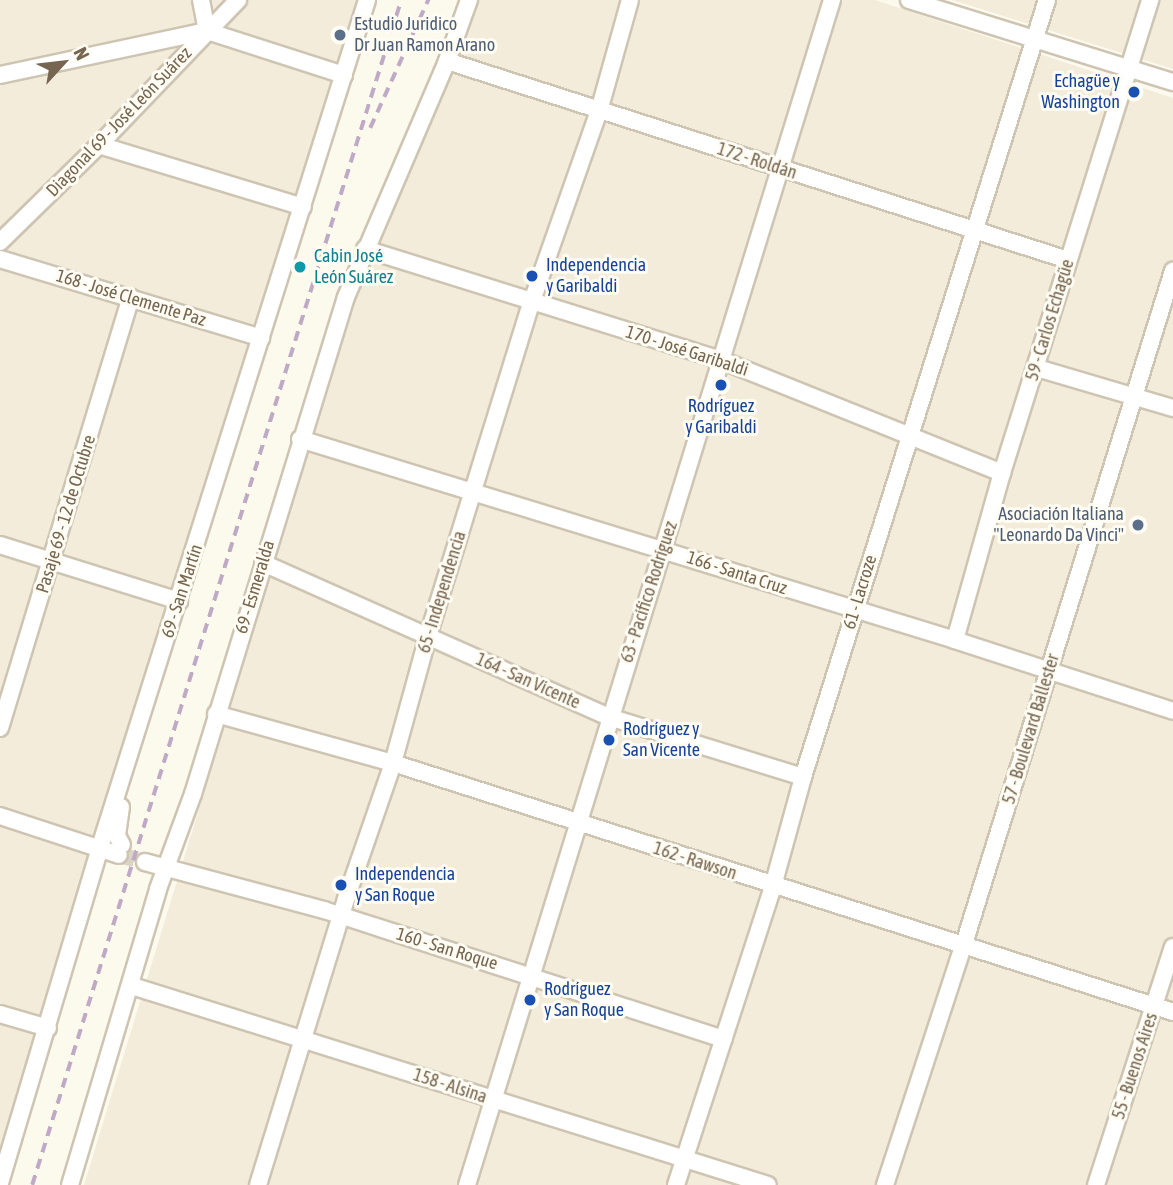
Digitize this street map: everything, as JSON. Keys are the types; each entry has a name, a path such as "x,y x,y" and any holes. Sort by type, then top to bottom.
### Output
{"street":[{"path":"201,0 207,32"},
{"name":"Diagonal 69 - José León Suárez","path":"0,242 99,145 238,0"},
{"name":"69 - San Martín","path":"0,1183 3,1161 48,1028 99,849 367,0"},
{"name":"69 - Esmeralda","path":"70,1185 132,986 158,889 193,794 300,439 365,249 447,61 469,0"},
{"name":"65 - Independencia","path":"258,1185 341,915 393,763 428,636 532,301 599,111 630,0"},
{"name":"63 - Pacífico Rodríguez","path":"467,1185 832,0"},
{"path":"909,0 1173,82"},
{"name":"61 - Lacroze","path":"676,1185 773,886 803,777 972,231 1047,0"},
{"name":"59 - Carlos Echagüe","path":"955,640 1002,473 1150,0"},
{"path":"0,75 207,32 344,75"},
{"name":"172 - Roldán","path":"447,61 1068,260"},
{"path":"99,145 303,207"},
{"name":"170 - José Garibaldi","path":"365,249 721,360 911,434 1002,473"},
{"name":"168 - José Clemente Paz","path":"0,259 261,338"},
{"name":"57 - Boulevard Ballester","path":"885,1185 964,944 1173,271"},
{"name":"Pasaje 69 - 12 de Octubre","path":"0,728 131,298"},
{"path":"1037,368 1173,408"},
{"name":"166 - Santa Cruz","path":"300,439 955,640 1173,711"},
{"path":"0,545 179,601"},
{"name":"164 - San Vicente","path":"263,564 610,717 803,777"},
{"name":"162 - Rawson","path":"216,714 393,763 1173,1012"},
{"path":"120,850 117,836 118,817 126,786 126,766"},
{"name":"160 - San Roque","path":"193,794 181,805 164,852 145,857 167,870 341,915 724,1039"},
{"path":"0,816 99,849 120,850"},
{"path":"76,928 87,917 106,866 120,850"},
{"name":"55 - Buenos Aires","path":"1096,1185 1173,947"},
{"name":"158 - Alsina","path":"132,986 768,1185"},
{"path":"0,1014 48,1028"}],"shaded area":[{"path":"0,0 356,0 0,1152"},
{"path":"476,0 875,0 1173,98 1173,1185 84,1185 355,299 385,233"},
{"path":"952,0 1173,0 1173,69"}],"tunnel":[{"path":"119,855 145,862"}],"railway":[{"path":"32,1185 401,0"},
{"path":"370,128 428,0"}],"place":[{"name":"Estudio Juridico Dr Juan Ramon Arano","path":"340,35"},
{"name":"Echagüe y Washington","path":"1134,92"},
{"name":"Cabin José León Suárez","path":"300,267"},
{"name":"Independencia y Garibaldi","path":"532,276"},
{"name":"Rodríguez y Garibaldi","path":"721,385"},
{"name":"Asociación Italiana \"Leonardo Da Vinci\"","path":"1138,525"},
{"name":"Rodríguez y San Vicente","path":"609,740"},
{"name":"Independencia y San Roque","path":"341,885"},
{"name":"Rodríguez y San Roque","path":"530,1000"}]}
